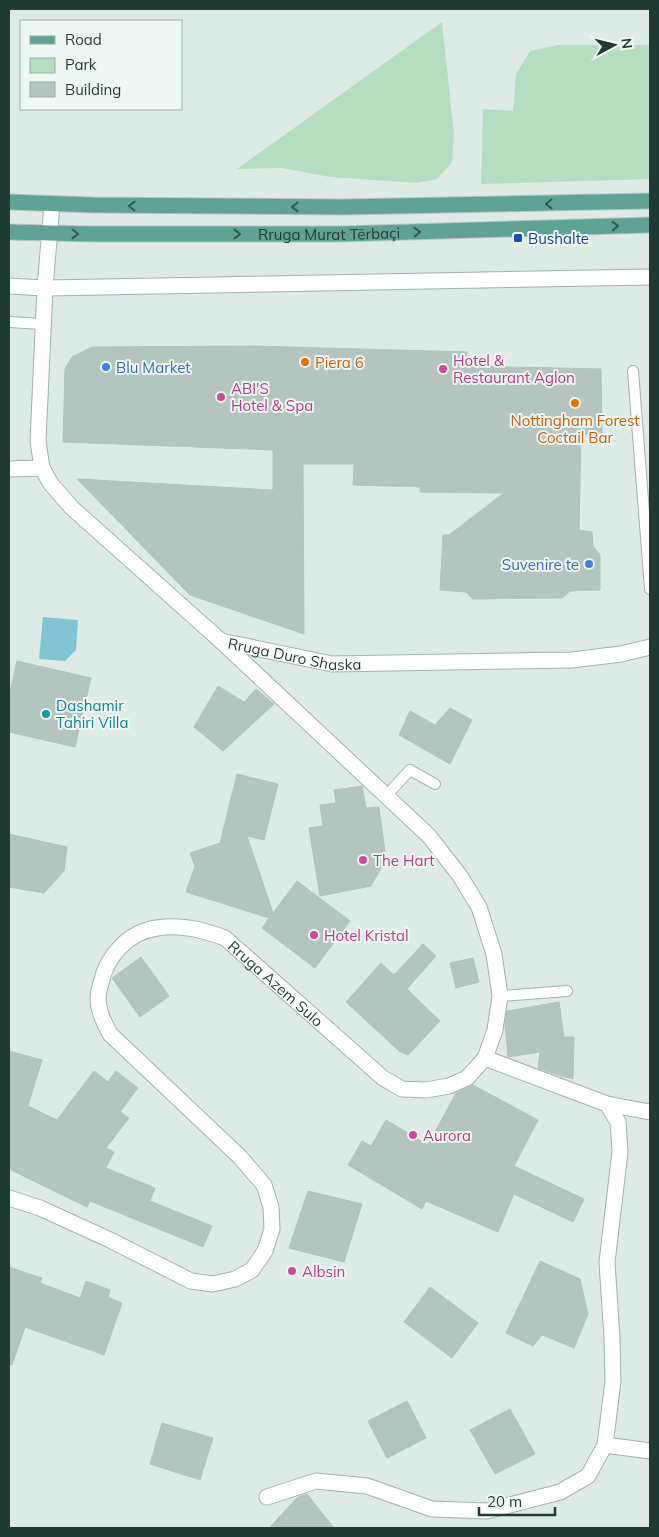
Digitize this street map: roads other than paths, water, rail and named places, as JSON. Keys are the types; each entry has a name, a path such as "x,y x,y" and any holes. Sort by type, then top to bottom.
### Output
{"main road":[{"name":"Rruga Murat Tërbaçi","path":"9,202 344,208 650,201"},
{"name":"Rruga Murat Tërbaçi","path":"9,232 340,234 650,225"}],"street":[{"path":"9,469 42,468 38,441 45,288 52,204"},
{"path":"9,286 45,288 650,277"},
{"name":"Rruga Duro Shaska","path":"42,468 52,484 72,508 221,640 332,664 572,660 621,654 650,647"},
{"name":"Rruga Azem Sulo","path":"9,1198 40,1208 110,1240 191,1281 213,1284 235,1279 252,1270 265,1251 272,1229 271,1207 264,1186 240,1157 110,1034 101,1014 98,996 104,969 117,949 137,934 157,928 180,927 205,931 225,938 383,1078 402,1089 426,1090 449,1086 467,1078 485,1058 495,1030 500,996 494,954 479,906 460,876 429,836 221,640"},
{"path":"485,1058 606,1104 650,1112"},
{"path":"267,1497 316,1481 368,1486 432,1509 487,1511 560,1492 588,1476 605,1445 613,1381 607,1262 620,1152 618,1122 606,1104"},
{"path":"605,1445 650,1451"}],"lane":[{"path":"9,322 43,324"},
{"path":"633,372 650,589"},
{"path":"386,796 410,770 435,784"},
{"path":"500,996 567,991"}],"water":[{"path":"43,617 78,620 76,650 65,661 39,659"}],"place":[{"name":"Bushalte","path":"518,238"},
{"name":"Piera 6","path":"305,362"},
{"name":"Blu Market","path":"106,367"},
{"name":"Hotel & Restaurant Aglon","path":"443,369"},
{"name":"ABI'S Hotel & Spa","path":"221,397"},
{"name":"Nottingham Forest Coctail Bar","path":"575,403"},
{"name":"Suvenire te","path":"589,564"},
{"name":"Dashamir Tahiri Villa","path":"46,714"},
{"name":"The Hart","path":"363,860"},
{"name":"Hotel Kristal","path":"314,935"},
{"name":"Aurora","path":"413,1135"},
{"name":"Albsin","path":"292,1271"}]}
